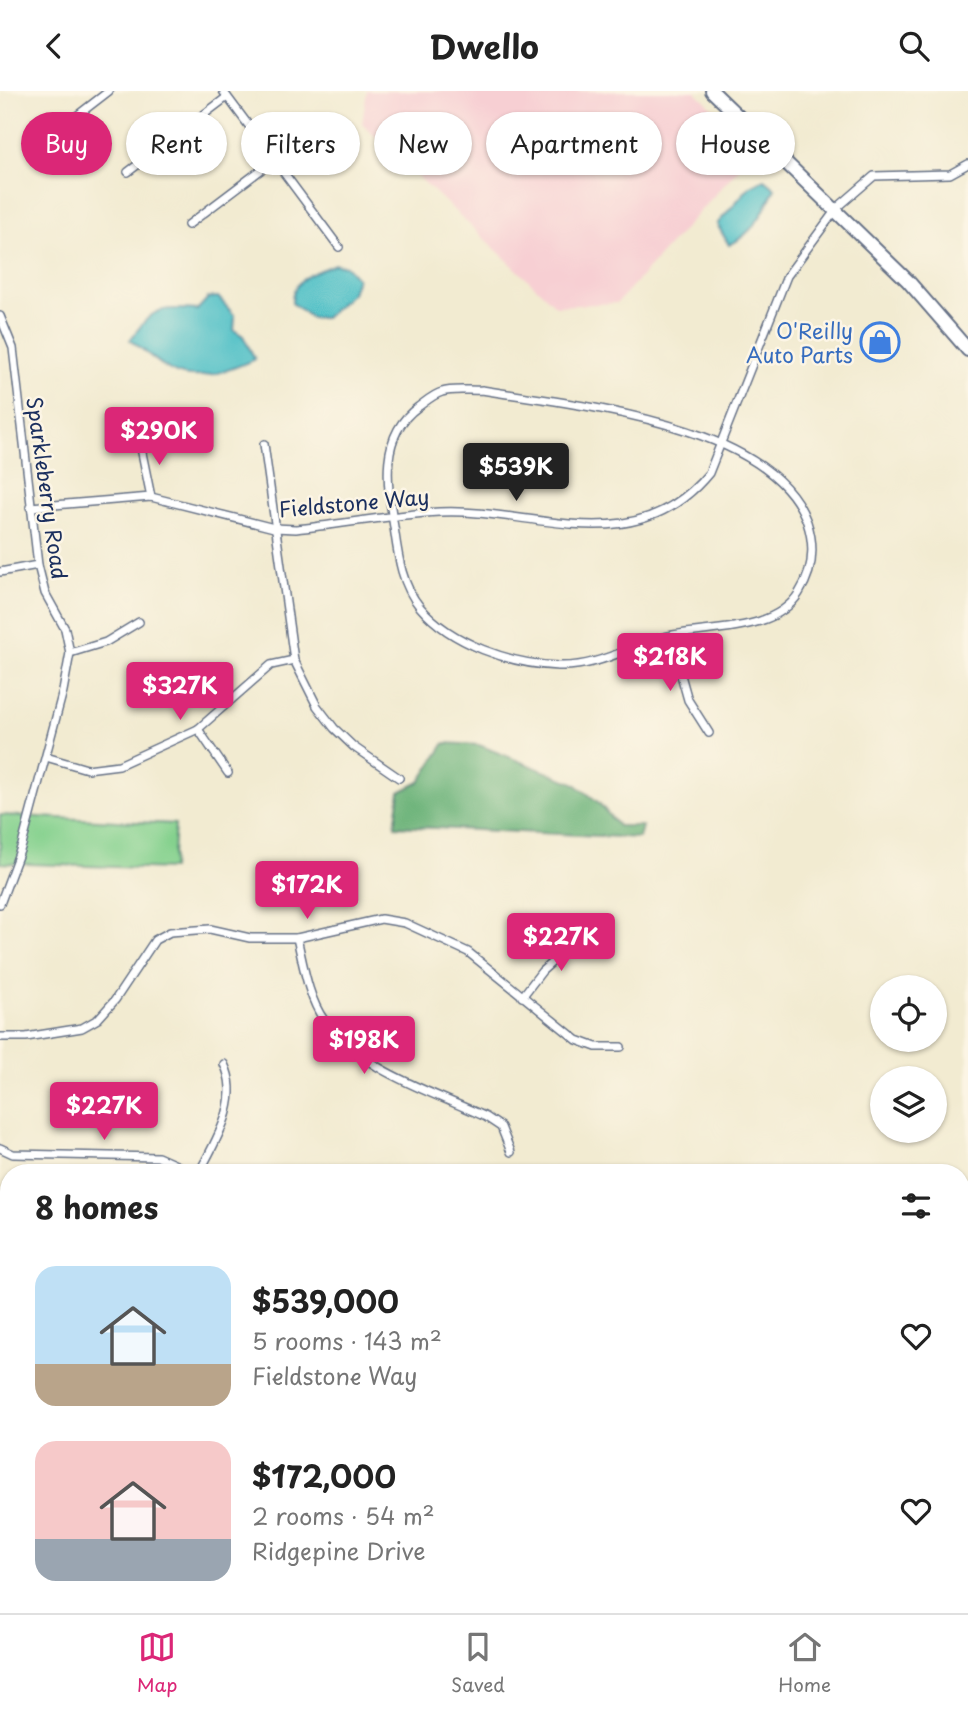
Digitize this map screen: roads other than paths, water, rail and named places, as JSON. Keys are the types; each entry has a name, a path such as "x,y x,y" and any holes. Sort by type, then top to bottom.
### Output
{"main road":[{"path":"712,91 837,208 923,296 968,350"}],"street":[{"path":"82,112 109,91"},
{"path":"203,112 225,94 241,116"},
{"name":"Fieldstone Way","path":"30,507 151,497 274,528 296,529 439,512 496,513 572,527 598,526 665,510 698,486 709,473 787,276 837,208 874,176 950,174 968,164"},
{"path":"188,225 254,175"},
{"path":"285,175 339,247"},
{"name":"Sparkleberry Road","path":"0,316 13,348 38,565 45,593 65,629 70,653 22,845 0,904"},
{"path":"482,390 629,415 671,425 720,444 767,469 799,501 811,533 811,565 797,597 780,612 756,622 670,636 596,662 560,667 520,661 474,644 437,622 421,608 406,588 392,517 387,463 392,439 403,418 443,392 482,390"},
{"path":"140,443 151,497"},
{"path":"264,444 294,660 317,706 334,728 354,747 399,778"},
{"path":"0,572 38,565"},
{"path":"70,653 106,642 139,622"},
{"path":"670,636 688,700 709,733"},
{"path":"46,757 87,769 119,765 198,729 271,665 294,660"},
{"path":"198,729 228,773"},
{"path":"0,1037 26,1037 82,1028 98,1019 116,1000 155,940 170,932 210,929 250,939 297,938 381,919 405,923 468,953 577,1040 596,1047 621,1047"},
{"path":"522,997 542,971 585,933"},
{"path":"297,938 305,974 323,1019 351,1049 380,1070 486,1117 501,1127 511,1152"},
{"path":"204,1164 219,1136 230,1099 230,1077 224,1064"},
{"path":"0,1148 13,1154 158,1157 174,1164"}],"water":[{"path":"764,179 775,188 767,205 745,235 729,245 717,224 750,186"},
{"path":"335,264 346,266 357,278 352,293 325,318 312,318 292,303 293,294 306,277"},
{"path":"218,297 235,316 234,330 243,336 255,359 213,374 191,376 170,370 130,340 145,321 157,312 173,309 197,310 208,298"}],"place":[{"name":"O'Reilly Auto Parts","path":"880,342"}]}
